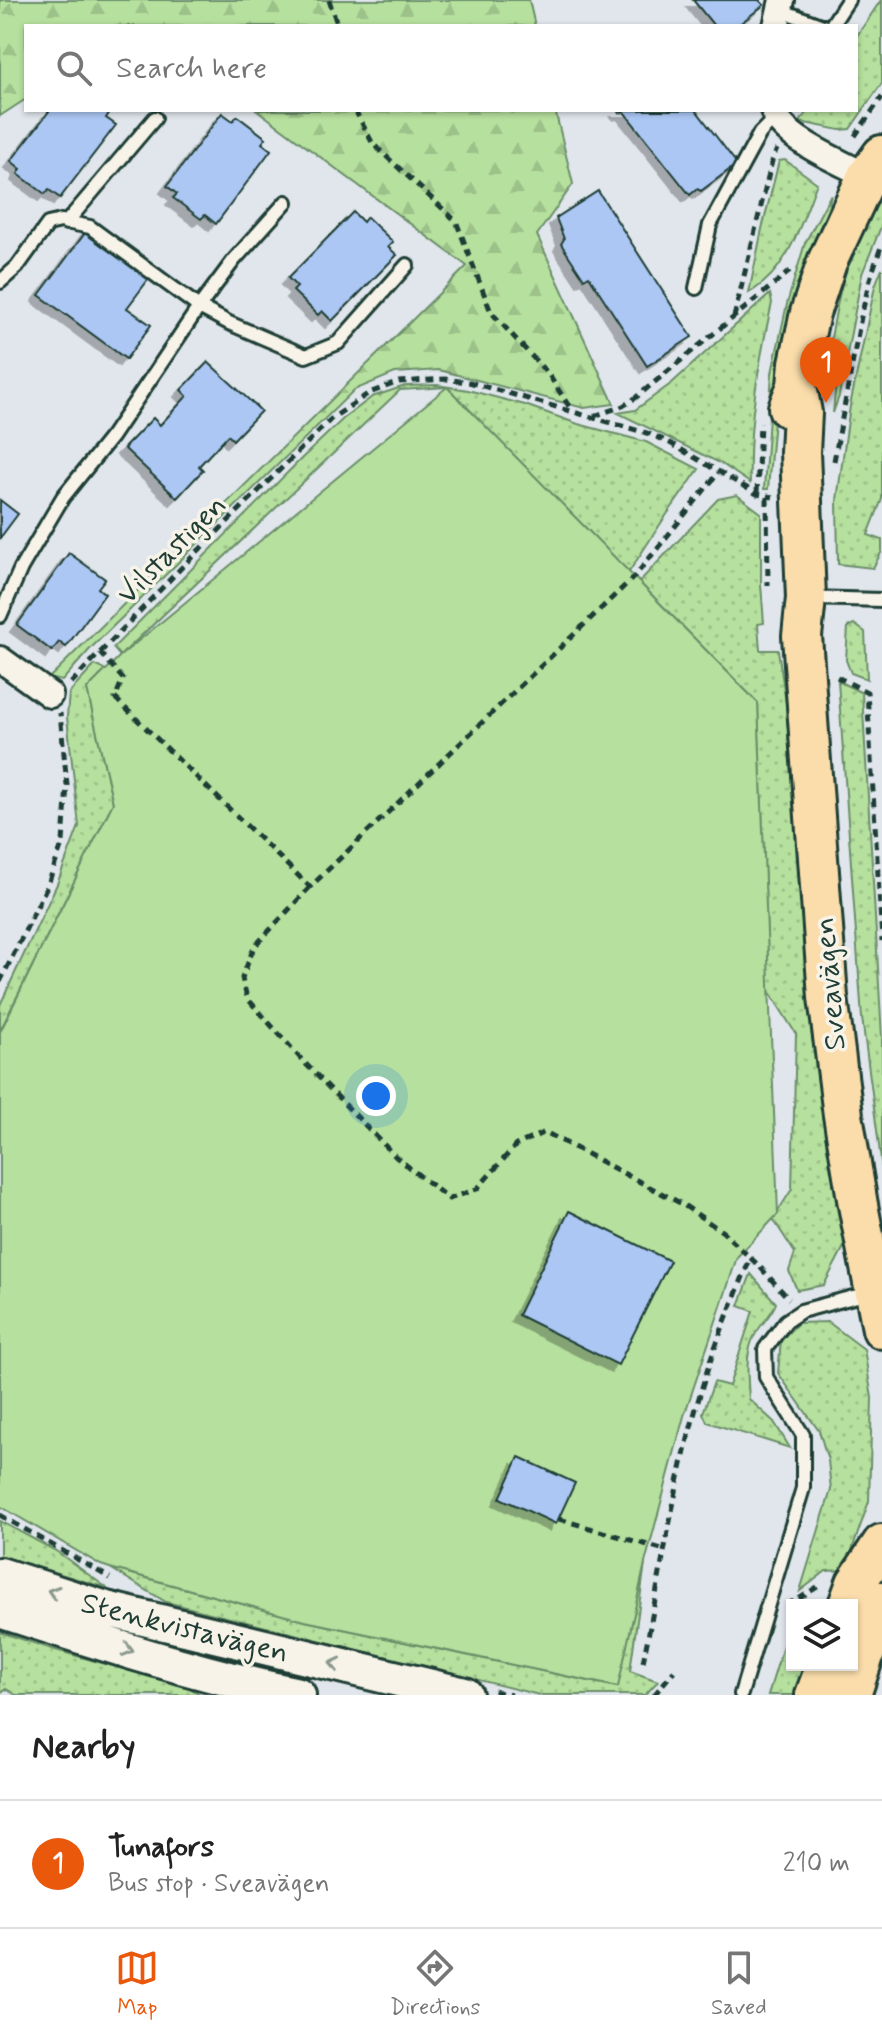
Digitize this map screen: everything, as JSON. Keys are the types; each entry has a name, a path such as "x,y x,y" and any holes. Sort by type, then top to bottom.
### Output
{"main road":[{"name":"Sveavägen","path":"875,165 827,262 810,313 799,363 797,386 802,413 800,452 787,594 802,636 828,997 843,1115 882,1329"},
{"path":"839,1592 856,1583 882,1544"},
{"name":"Stenkvistavägen","path":"0,1575 106,1609 465,1695"},
{"path":"851,1695 882,1601"},
{"name":"Stenkvistavägen","path":"0,1610 92,1640 285,1694"},
{"path":"815,1695 824,1671"}],"street":[{"path":"780,117 794,138 875,165"},
{"path":"0,659 58,698"},
{"path":"285,1694 291,1654"}],"lane":[{"path":"832,24 848,0"},
{"path":"779,12 817,24"},
{"path":"696,288 710,225 760,133 780,117"},
{"path":"66,223 155,118"},
{"path":"0,616 21,568 63,497 112,436 234,260 286,202"},
{"path":"0,282 17,267 48,224 61,221 90,227 199,307 306,356 338,343 407,265"},
{"path":"787,594 882,600"},
{"path":"741,1694 803,1488 803,1435 766,1377 765,1349 786,1321 801,1311 875,1291"}],"path":[{"path":"329,0 337,24"},
{"path":"356,112 373,144 456,221 491,312 549,375 572,411"},
{"path":"734,317 778,145 780,117"},
{"path":"833,470 861,317 882,244"},
{"path":"593,417 634,399 791,270"},
{"name":"Vilstastigen","path":"58,698 331,419 369,393 399,382 445,379 490,387 650,434 757,494"},
{"path":"719,472 635,576 310,887 254,947 242,978 247,998 302,1060 396,1157 449,1199 477,1189 516,1145 545,1132 682,1204 723,1232 801,1311"},
{"path":"767,497 787,594"},
{"path":"100,652 123,679 115,698 310,887"},
{"path":"829,673 867,692 882,941"},
{"path":"0,982 48,884 63,842 67,785 58,698"},
{"path":"643,1662 673,1501 708,1368 750,1259"},
{"path":"0,1515 98,1569 122,1586"},
{"path":"559,1519 665,1550"},
{"path":"766,1611 797,1600 839,1592"},
{"path":"654,1695 674,1671"}],"green space":[{"path":"0,0 529,0 535,24 24,24 24,100 0,116"},
{"path":"882,0 882,83 850,129 800,122 807,112 858,112 858,34"},
{"path":"260,112 555,112 573,184 537,235 614,404 584,408 439,370 395,373 354,390 91,648 62,681 49,678 467,266"},
{"path":"785,160 817,183 784,259 763,283 749,293 779,161"},
{"path":"882,190 882,224 862,274 839,396 833,413 836,381 824,379 840,292 854,245"},
{"path":"831,194 796,293 778,373 768,489 764,489 772,373 787,304 805,243"},
{"path":"882,268 882,499 868,535 882,540 882,551 873,568 838,564 837,500 850,406 875,286"},
{"path":"770,294 772,303 753,415 750,483 722,464 618,413 635,410 672,383"},
{"path":"437,385 468,390 525,405 578,424 646,442 699,469 629,572 447,387 400,390 120,656 113,648 343,419 372,397 405,386"},
{"path":"447,387 758,703 778,1214 737,1257 684,1416 645,1563 618,1687 305,1621 110,1568 0,1506 0,1032 113,803 87,689 120,656"},
{"path":"737,495 761,513 764,623 758,624 760,650 778,650 786,703 812,1037 846,1243 824,1285 797,1290 789,1271 795,1253 773,1219 792,1189 796,1034 769,991 758,703 639,582 718,499"},
{"path":"854,624 865,632 867,679 851,673 846,660 848,627"},
{"path":"95,665 106,670 87,689 113,803 0,1031 0,1005 57,884 79,826 67,717 69,693"},
{"path":"838,681 862,693 882,1037 882,1168 862,1018"},
{"path":"751,1274 776,1303 754,1336 748,1355 749,1399 774,1422 790,1448 707,1422 703,1413 714,1382 729,1386 753,1311 739,1306"},
{"path":"828,1322 864,1349 872,1398 869,1501 845,1570 826,1571 800,1591 831,1490 828,1460 819,1431 778,1373 781,1340 798,1323"},
{"path":"0,1521 56,1551 107,1588 0,1556"},
{"path":"645,1563 630,1671 658,1681 645,1695 539,1695 166,1602 110,1568 305,1621 617,1687"},
{"path":"0,1632 188,1687 201,1695 16,1695 6,1689 0,1693"},
{"path":"786,1636 786,1671 810,1671 802,1695 768,1695"}],"building":[{"path":"693,0 759,0 764,5 740,24 712,24"},
{"path":"48,112 110,112 106,118 116,125 60,198 49,190 45,194 18,174 21,169 11,161"},
{"path":"624,112 698,112 737,164 701,191 697,189 690,195"},
{"path":"222,113 233,121 237,116 266,138 262,143 271,150 216,224 205,215 201,219 173,198 177,194 167,186"},
{"path":"598,191 692,337 647,366 589,276 584,279 561,244 564,239 556,218"},
{"path":"353,212 363,222 367,217 393,242 388,247 397,255 332,321 322,311 318,315 293,291 297,287 288,278"},
{"path":"88,229 151,276 127,308 151,325 126,359 39,295"},
{"path":"208,362 261,411 233,440 228,435 199,466 203,470 177,498 124,448 153,418 160,425 187,396 181,390"},
{"path":"0,500 18,514 0,538"},
{"path":"69,553 105,579 98,588 105,594 66,647 59,642 52,651 17,625"},
{"path":"569,1211 670,1261 618,1365 518,1315"},
{"path":"519,1457 575,1483 556,1524 500,1498"}],"place":[{"name":"Tunafors","path":"826,403"}]}
